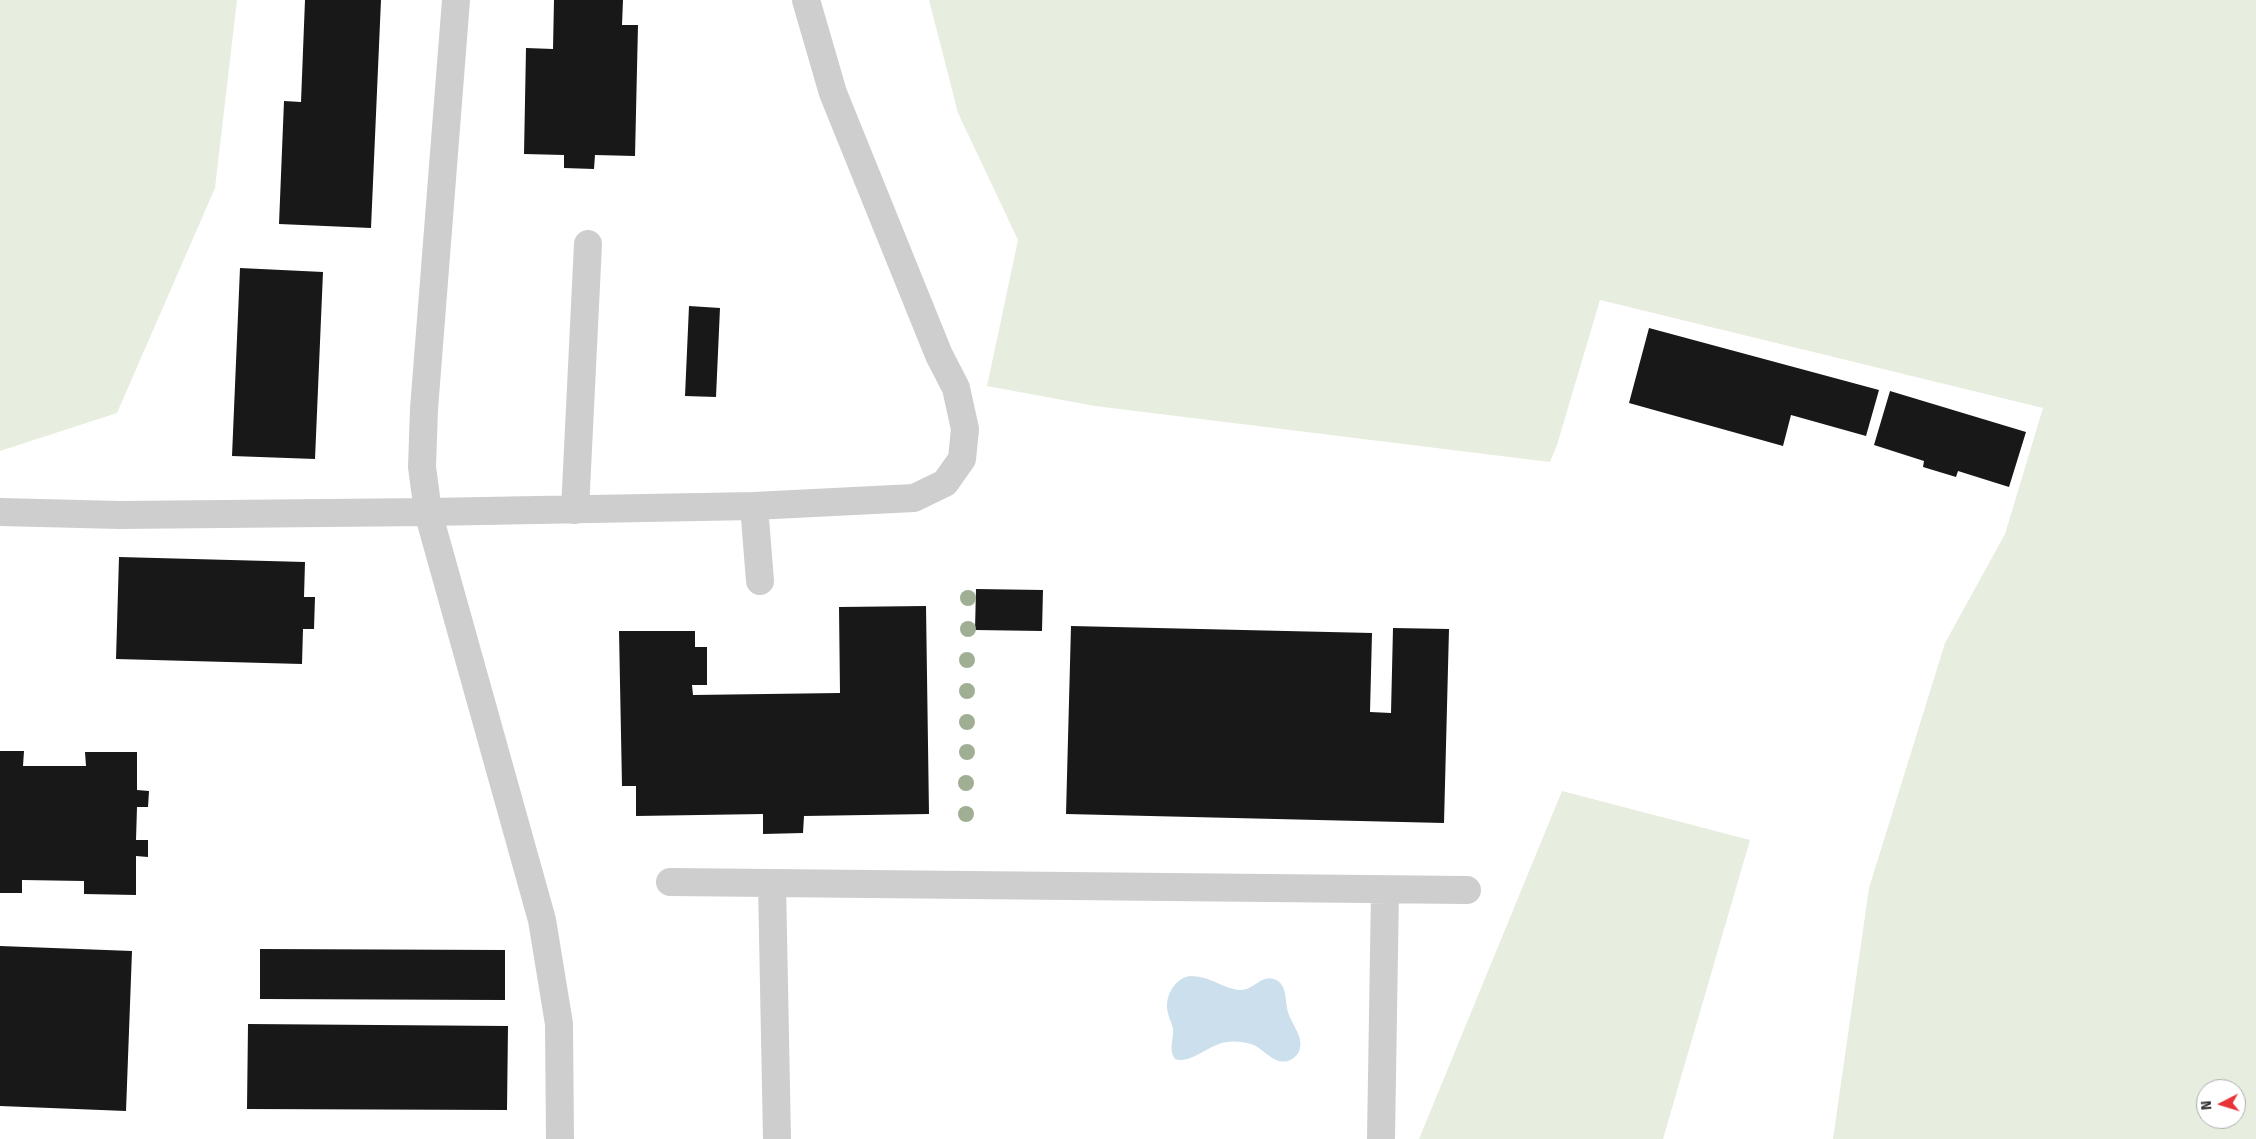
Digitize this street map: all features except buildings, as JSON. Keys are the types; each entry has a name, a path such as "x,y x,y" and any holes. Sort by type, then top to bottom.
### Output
{"street":[{"path":"456,0 424,409 422,467 428,512 542,920 559,1024 560,1139"},
{"path":"0,512 120,515 754,506 914,498 945,483 962,459 965,429 956,388 939,355 836,102 806,0"},
{"path":"575,510 588,244"},
{"path":"754,506 760,581"},
{"path":"670,882 1467,890"},
{"path":"772,883 777,1139"},
{"path":"1381,1139 1385,890"}],"green space":[{"path":"0,0 237,0 215,188 117,413 0,451"},
{"path":"929,0 2256,0 2256,1139 1833,1139 1869,888 1945,643 2005,534 2043,408 1600,300 1557,445 1550,462 1095,406 987,386 1018,240 958,113"},
{"path":"1562,791 1750,840 1663,1139 1419,1139"}],"water":[{"path":"1189,976 1204,978 1240,990 1250,988 1268,978 1278,981 1283,987 1288,1012 1300,1039 1300,1048 1294,1058 1283,1062 1278,1061 1256,1046 1231,1042 1221,1043 1188,1059 1175,1059 1172,1051 1173,1029 1168,1013 1167,1001 1171,990 1178,981"}]}
